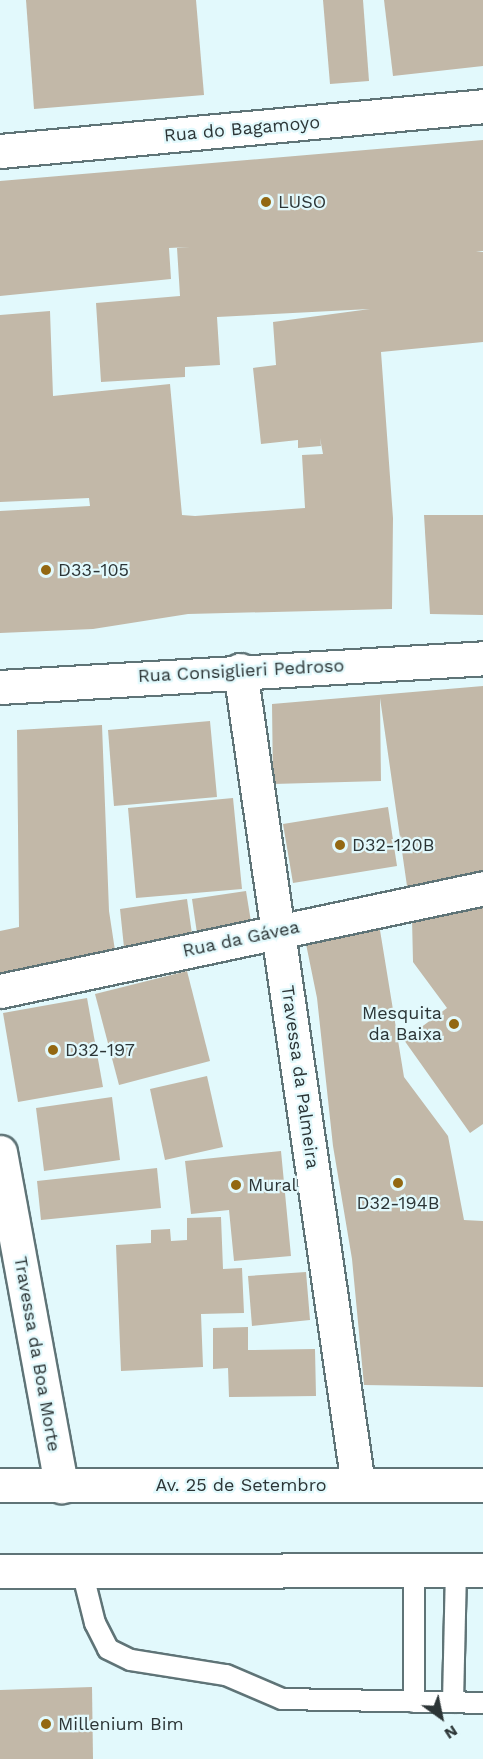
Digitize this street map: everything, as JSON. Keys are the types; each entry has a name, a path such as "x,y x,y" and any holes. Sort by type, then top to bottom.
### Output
{"street":[{"name":"Rua do Bagamoyo","path":"0,151 483,106"},
{"name":"Rua Consiglieri Pedroso","path":"0,687 240,670 483,658"},
{"name":"Travessa da Palmeira","path":"240,670 358,1485"},
{"name":"Rua da Gávea","path":"0,991 483,888"},
{"name":"Travessa da Boa Morte","path":"0,1152 61,1486"},
{"name":"Av. 25 de Setembro","path":"0,1485 483,1485"},
{"path":"0,1571 470,1570"}],"lane":[{"path":"82,1570 95,1623 108,1648 131,1660 226,1675 282,1699 483,1703"},
{"path":"414,1570 414,1702"},
{"path":"453,1702 470,1570"}],"building":[{"path":"26,0 196,0 204,95 34,109"},
{"path":"323,0 363,0 369,81 330,84"},
{"path":"384,0 483,0 483,66 393,76"},
{"path":"483,140 483,251 476,252 483,252 483,342 381,352 393,518 392,609 188,614 93,629 0,633 0,511 90,506 89,498 0,502 0,315 50,311 53,396 170,384 182,515 195,516 305,508 302,455 323,454 320,438 321,446 298,448 298,440 261,444 253,368 276,365 273,322 370,309 217,317 220,365 185,367 185,377 101,382 96,303 180,296 177,248 190,247 169,248 171,279 0,296 0,181"},
{"path":"424,515 483,515 483,615 430,614"},
{"path":"483,686 483,874 407,886 380,698 381,781 273,784 272,704"},
{"path":"210,721 217,797 114,806 108,730"},
{"path":"102,725 109,911 116,957 0,980 0,931 19,927 17,730"},
{"path":"233,798 242,889 136,898 128,808"},
{"name":"D32-120B","path":"388,807 397,866 293,883 283,824"},
{"path":"246,891 252,928 198,940 192,899"},
{"path":"187,899 193,941 125,957 120,909"},
{"name":"Mesquita da Baixa","path":"483,903 483,1124 470,1133 404,1040 447,1008 413,962 412,919"},
{"path":"379,924 404,1077 448,1136 464,1220 483,1221 483,1387 364,1385 352,1259 333,1146 317,998 305,939"},
{"path":"187,971 210,1061 119,1085 95,994"},
{"name":"D32-197","path":"87,998 103,1087 18,1102 3,1013"},
{"path":"207,1076 223,1147 165,1160 150,1089"},
{"path":"112,1097 120,1160 44,1171 36,1108"},
{"name":"Mural","path":"281,1151 291,1256 234,1261 229,1210 191,1214 185,1161"},
{"path":"157,1168 161,1208 41,1220 37,1181"},
{"path":"221,1217 223,1269 242,1268 244,1313 201,1314 203,1367 121,1371 116,1245 151,1243 151,1230 170,1229 171,1241 187,1240 187,1218"},
{"path":"306,1272 310,1320 252,1326 248,1276"},
{"path":"248,1327 248,1350 315,1349 316,1396 229,1397 228,1368 213,1369 213,1328"},
{"name":"Millenium Bim","path":"92,1687 93,1759 0,1759 0,1690"}],"place":[{"name":"LUSO","path":"266,202"},
{"name":"D33-105","path":"46,570"},
{"name":"D32-120B","path":"340,845"},
{"name":"Mesquita da Baixa","path":"454,1024"},
{"name":"D32-197","path":"53,1050"},
{"name":"D32-194B","path":"398,1183"},
{"name":"Mural","path":"236,1185"},
{"name":"Millenium Bim","path":"46,1724"}]}
